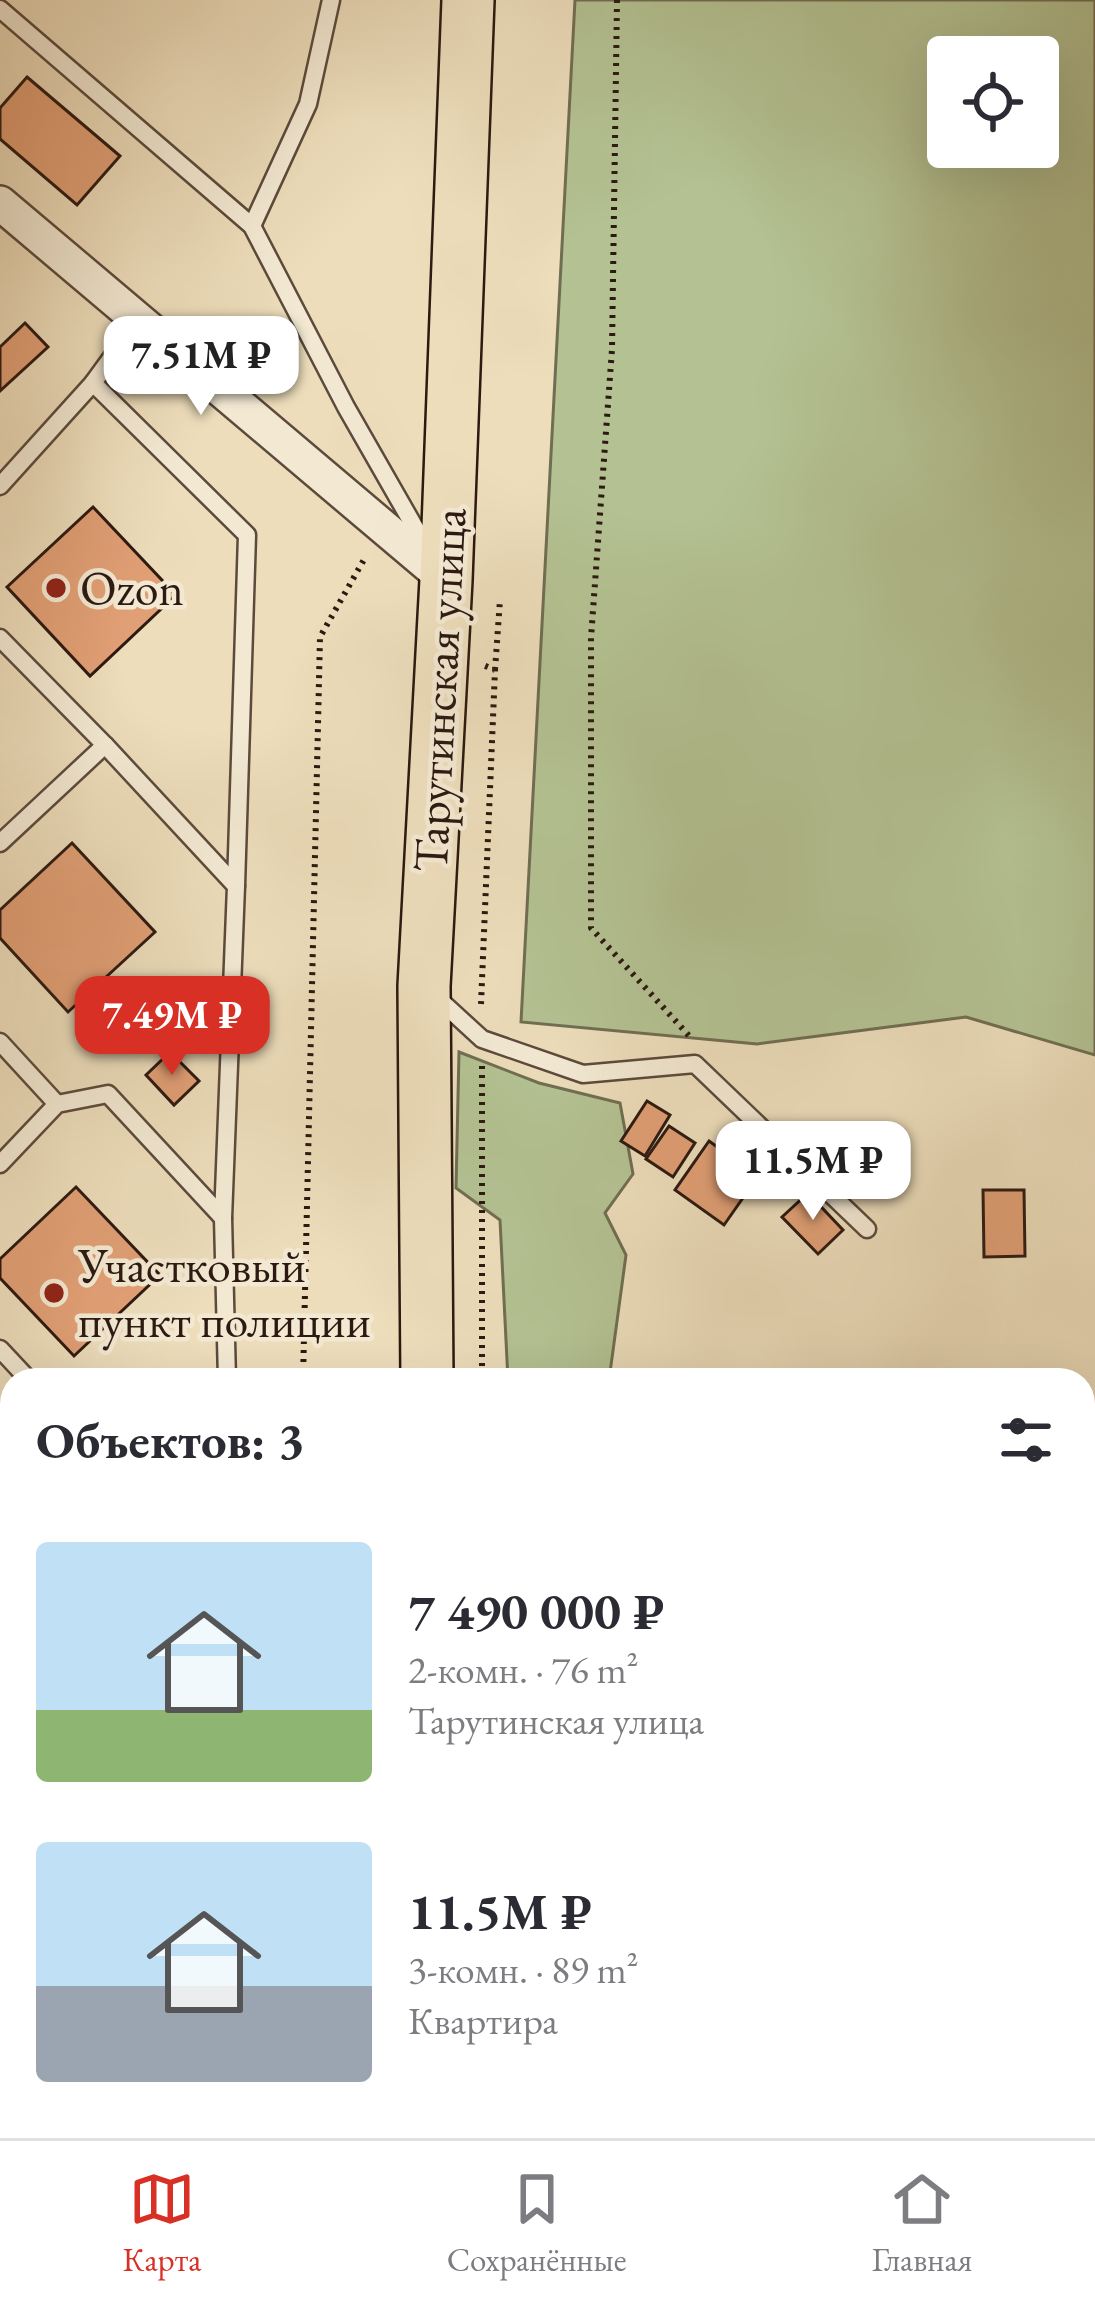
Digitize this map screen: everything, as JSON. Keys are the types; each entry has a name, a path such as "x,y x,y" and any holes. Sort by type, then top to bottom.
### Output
{"main road":[{"name":"Тарутинская улица","path":"428,1368 424,986 446,580 468,0"}],"street":[{"path":"0,203 446,580"}],"lane":[{"path":"252,226 308,104 332,0"},
{"path":"0,8 252,226 346,407 446,580"},
{"path":"0,485 93,382 120,346 134,317"},
{"path":"93,382 247,536 223,1218 227,1368"},
{"path":"0,638 236,886"},
{"path":"0,843 105,745"},
{"path":"424,986 482,1039 583,1074 695,1064 867,1229"},
{"path":"0,1042 57,1104"},
{"path":"0,1164 57,1104 109,1094 223,1218"}],"path":[{"path":"616,0 612,349 591,638 591,928 692,1039"},
{"path":"303,1368 320,638 369,552"},
{"path":"482,1368 482,1039 500,600"},
{"path":"441,648 494,670"}],"green space":[{"path":"575,0 1095,0 1095,1055 966,1017 757,1044 521,1022"},
{"path":"459,1052 539,1083 620,1103 633,1174 605,1213 626,1255 611,1368 507,1368 500,1220 456,1188"}],"building":[{"path":"27,77 120,156 77,205 0,139 0,108"},
{"path":"25,323 48,347 0,391 0,347"},
{"path":"93,507 176,595 90,676 7,587"},
{"path":"72,843 155,932 68,1012 0,938 0,910"},
{"path":"170,1052 199,1081 174,1105 146,1075"},
{"path":"647,1101 670,1115 645,1156 621,1141"},
{"path":"669,1126 695,1143 673,1177 646,1159"},
{"path":"709,1141 741,1164 730,1179 747,1192 724,1225 675,1190"},
{"path":"76,1187 160,1275 74,1356 0,1278 0,1259"},
{"path":"983,1190 1024,1190 1025,1256 984,1257"},
{"path":"808,1193 843,1230 818,1254 782,1217"}],"place":[{"name":"Ozon","path":"56,588"},
{"name":"Участковый пункт полиции","path":"54,1293"}]}
